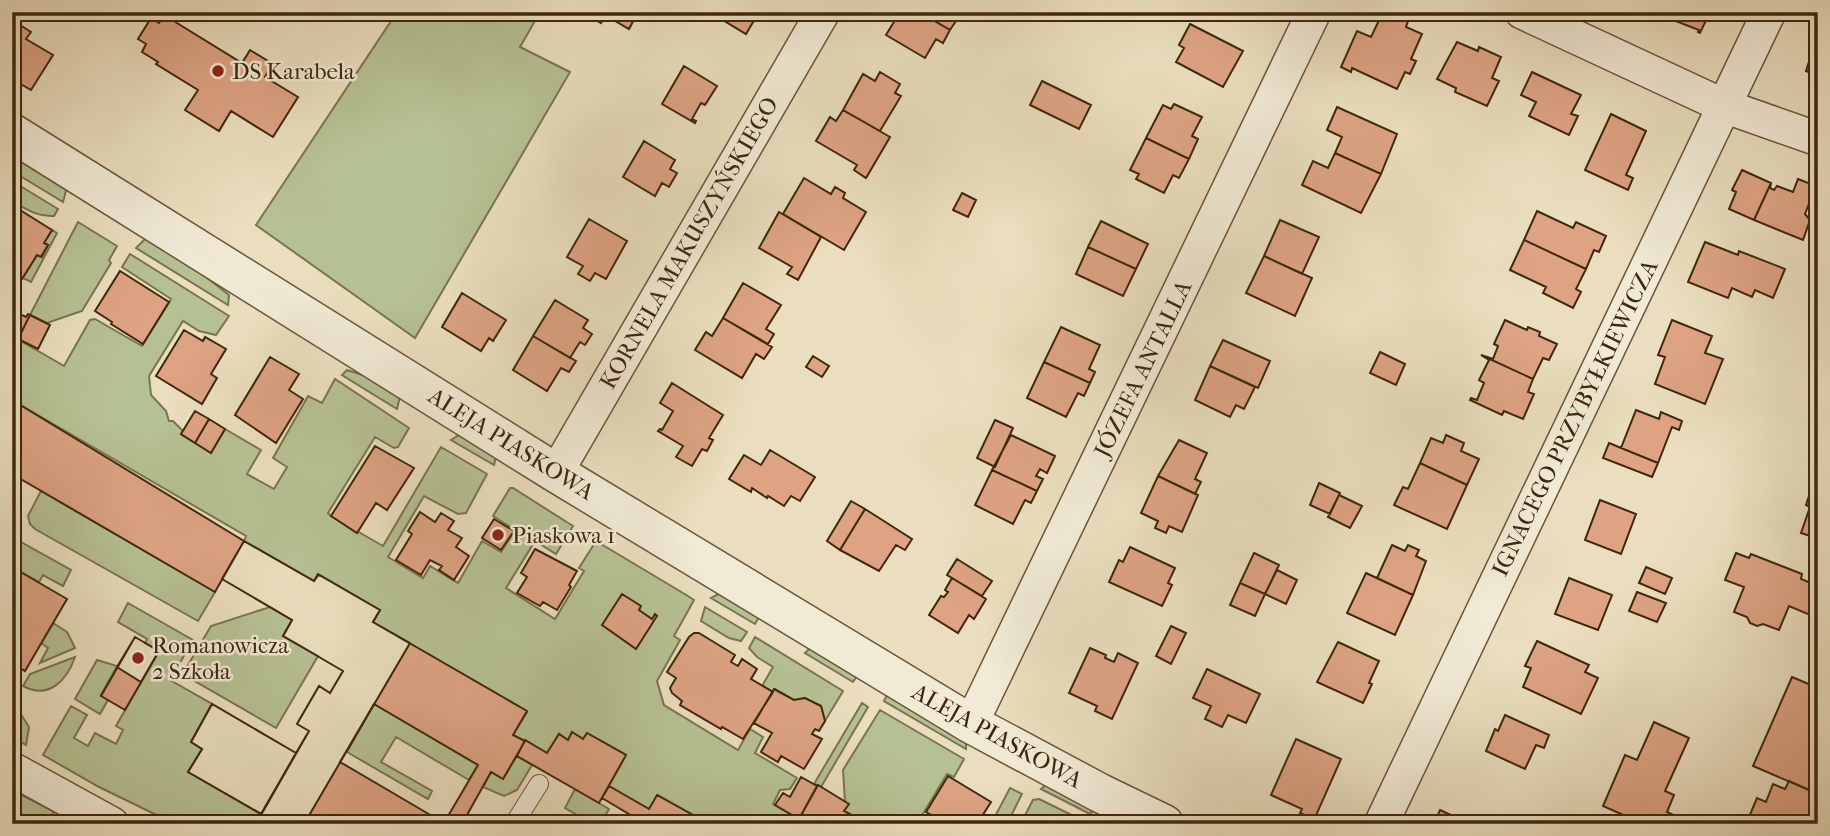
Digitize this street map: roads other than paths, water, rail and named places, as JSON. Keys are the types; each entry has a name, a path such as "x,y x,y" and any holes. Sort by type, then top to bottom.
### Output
{"street":[{"name":"KORNELA MAKUSZYŃSKIEGO","path":"556,474 823,12"},
{"name":"JÓZEFA ANTALLA","path":"971,724 1314,12"},
{"path":"1522,12 1724,106 1818,139"},
{"name":"IGNACEGO PRZYBYŁKIEWICZA","path":"1381,824 1769,12"},
{"name":"ALEJA PIASKOWA","path":"12,134 325,327 556,474 971,724 1088,787 1164,824"},
{"path":"12,769 112,824"}],"lane":[{"path":"514,824 539,784"}],"place":[{"name":"DS Karabela","path":"218,71"},
{"name":"Piaskowa 1","path":"498,535"},
{"name":"Romanowicza 2 Szkoła","path":"138,658"}]}
